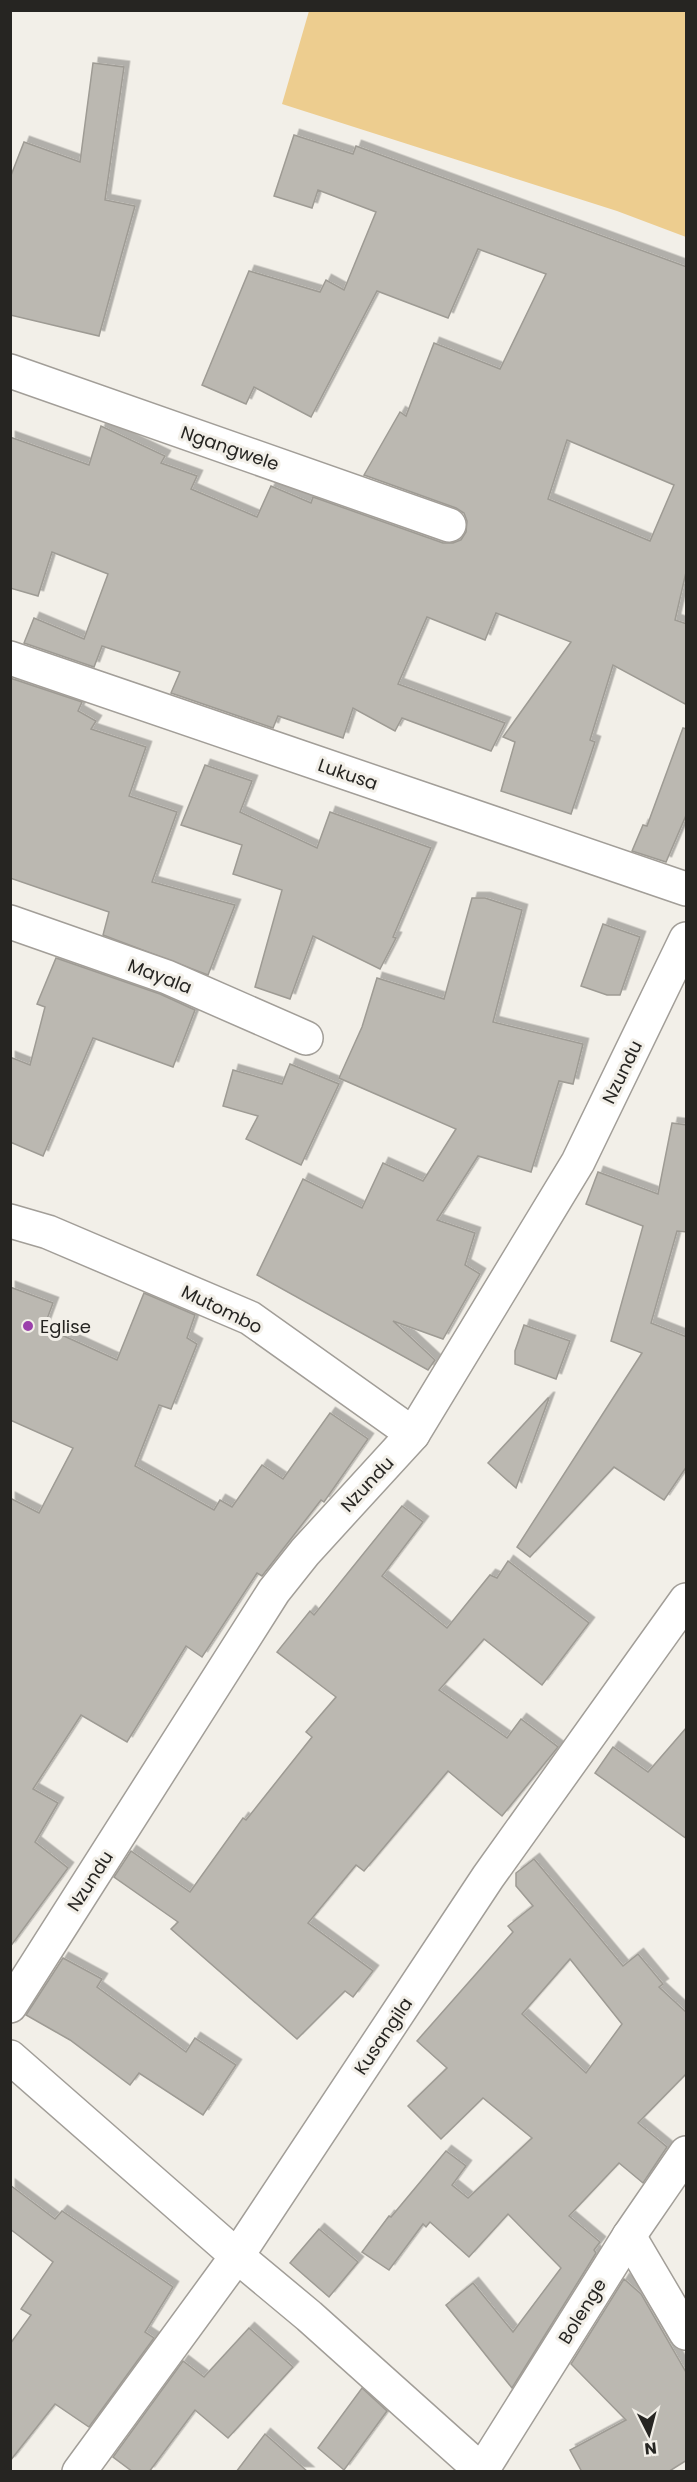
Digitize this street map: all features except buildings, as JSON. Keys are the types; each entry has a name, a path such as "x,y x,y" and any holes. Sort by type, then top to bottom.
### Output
{"street":[{"name":"Ngangwele","path":"10,371 449,525"},
{"name":"Lukusa","path":"10,658 687,889"},
{"name":"Mayala","path":"10,922 167,977 306,1038"},
{"name":"Nzundu","path":"10,2006 274,1591 305,1551 413,1434 578,1162 687,939"},
{"name":"Mutombo","path":"10,1221 48,1232 250,1318 413,1434"},
{"name":"Kusangila","path":"79,2472 237,2256 488,1877 687,1600"},
{"path":"10,2057 309,2316 482,2471"},
{"name":"Bolenge","path":"482,2471 629,2236 687,2153"},
{"path":"629,2236 687,2333"}],"shaded area":[{"path":"309,11 686,11 686,237 617,211 282,104"}],"place":[{"name":"Eglise","path":"28,1326"}]}
